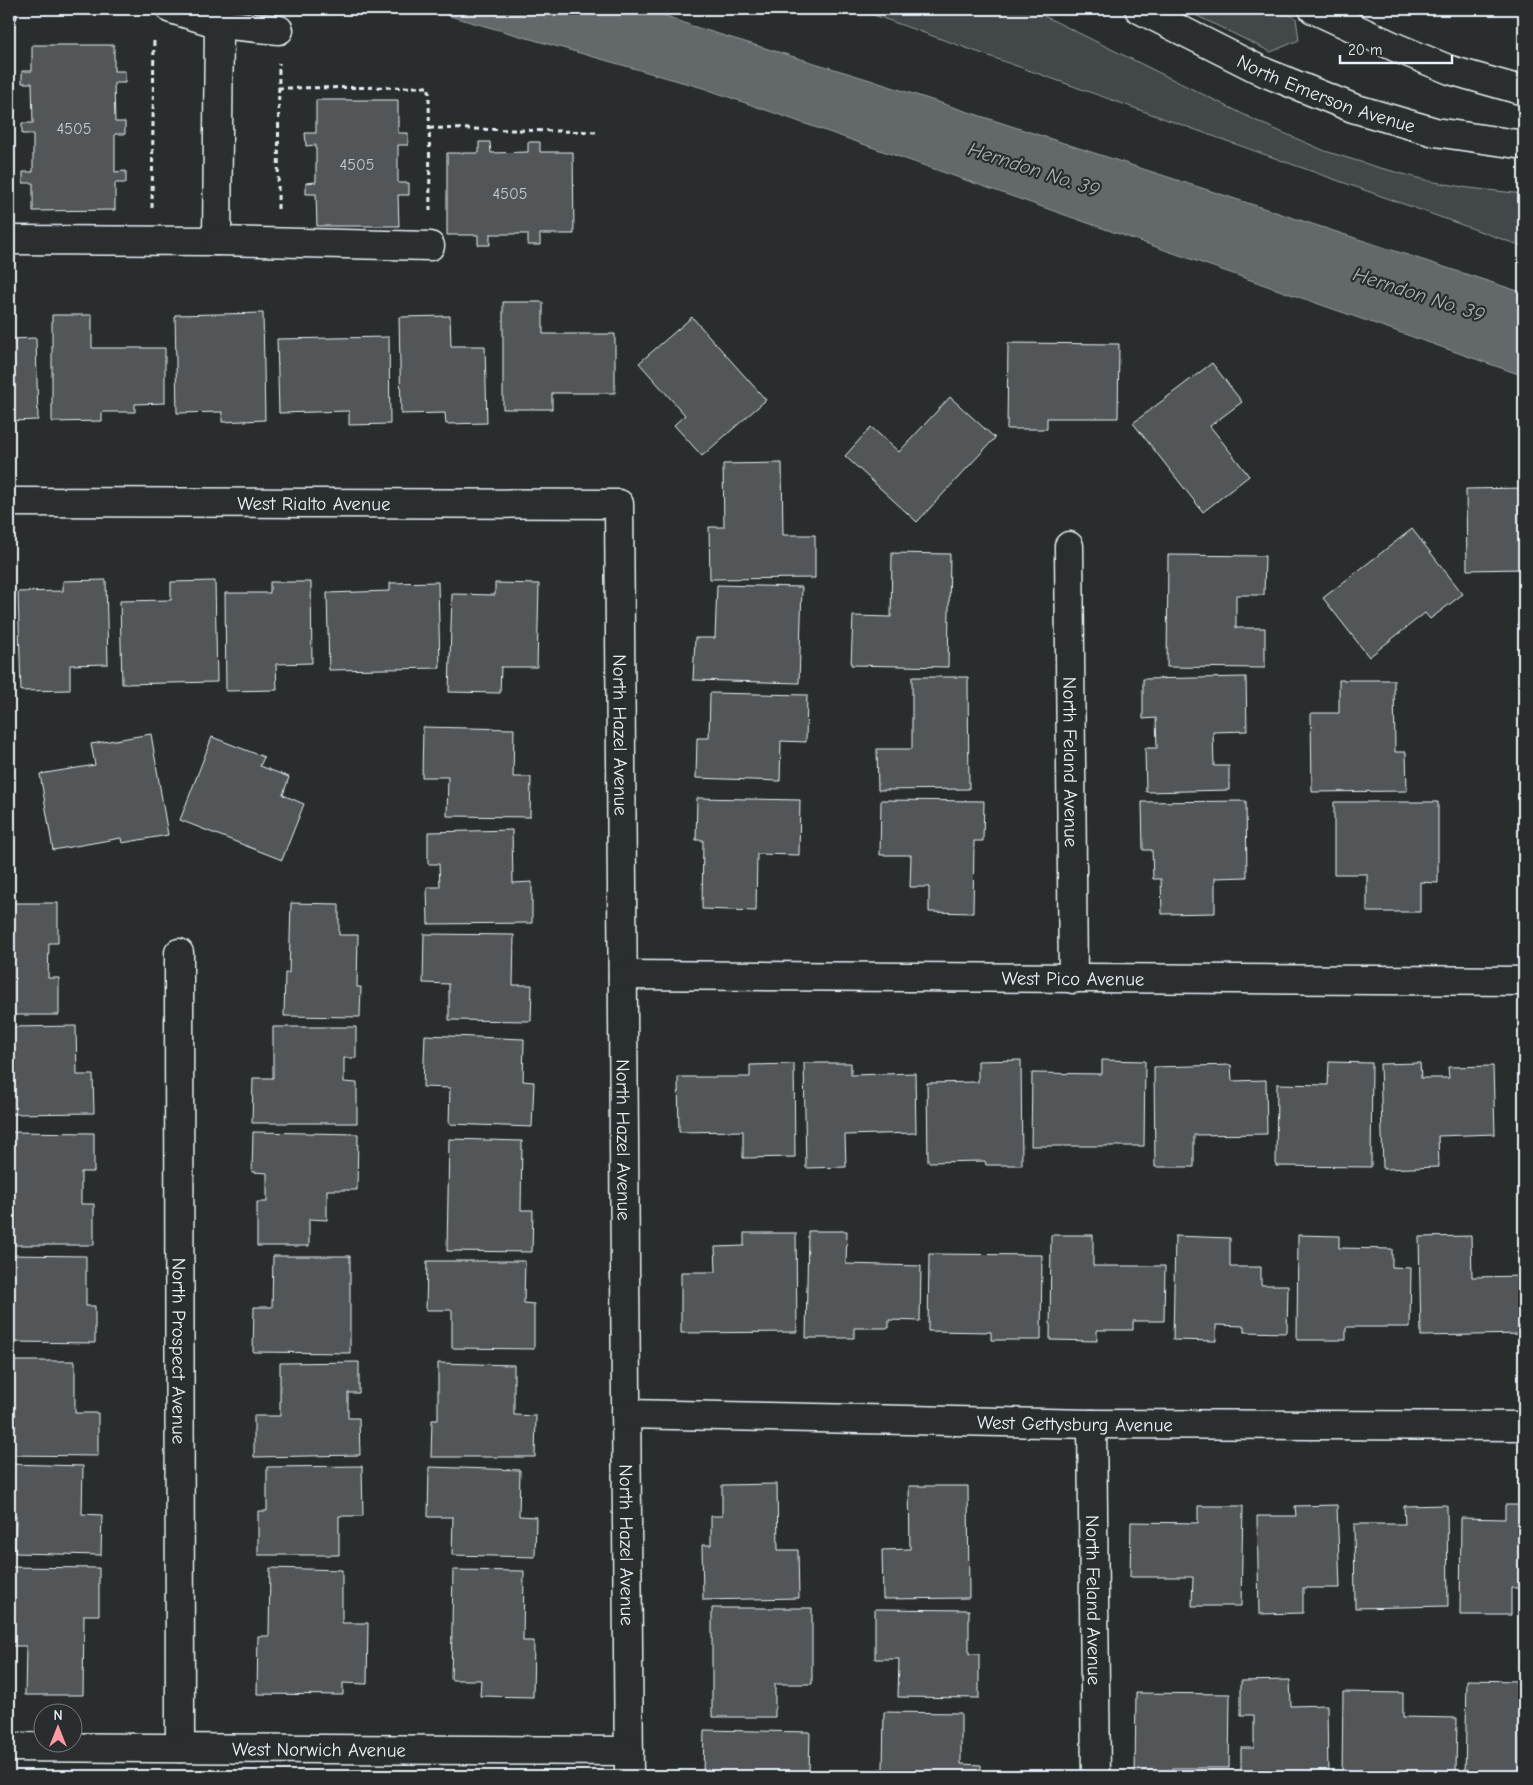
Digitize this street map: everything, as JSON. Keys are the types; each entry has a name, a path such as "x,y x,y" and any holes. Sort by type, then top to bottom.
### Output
{"street":[{"name":"North Emerson Avenue","path":"1139,9 1266,73 1353,108 1435,132 1524,145"},
{"path":"1313,9 1450,70 1524,91"},
{"path":"162,18 279,30"},
{"path":"217,241 219,24"},
{"path":"9,240 217,241 430,246"},
{"name":"West Rialto Avenue","path":"9,502 619,504"},
{"name":"North Hazel Avenue","path":"619,504 629,1764"},
{"name":"North Feland Avenue","path":"1069,546 1073,979"},
{"name":"North Prospect Avenue","path":"179,953 180,1748"},
{"name":"West Pico Avenue","path":"623,975 1524,981"},
{"name":"West Gettysburg Avenue","path":"626,1414 1092,1424 1524,1426"},
{"name":"North Feland Avenue","path":"1092,1424 1096,1776"},
{"name":"West Norwich Avenue","path":"9,1748 180,1748 629,1764"}],"path":[{"path":"9,46 18,9"},
{"path":"152,241 162,18"},
{"path":"278,243 279,30"},
{"path":"278,88 429,87 430,246"},
{"path":"429,128 599,132"}],"shaded area":[{"path":"857,9 1030,9 1263,124 1325,151 1429,181 1469,188 1524,194 1524,247"},
{"path":"1183,9 1277,9 1296,18 1299,40 1271,52"}],"water":[{"name":"Herndon No. 39","path":"425,9 649,9 692,26 864,78 1524,293 1524,376 703,88"}],"building":[{"path":"32,45 114,45 114,71 125,71 125,83 114,83 115,122 125,122 125,134 115,134 115,172 126,171 126,183 115,183 115,210 33,211 33,183 23,183 23,172 33,172 33,134 22,134 22,123 33,123 32,83 22,83 22,71 32,71"},
{"path":"316,100 398,100 398,133 408,133 408,145 398,145 398,183 409,183 409,195 398,195 399,226 317,226 316,194 306,194 306,183 316,182 316,145 306,146 305,133 316,133"},
{"path":"479,142 490,142 491,153 528,152 528,142 540,142 540,152 573,152 574,234 540,234 540,245 528,245 528,234 490,234 490,245 478,245 478,235 447,235 447,153 479,153"},
{"path":"503,302 543,302 543,334 615,334 615,393 552,393 552,409 503,409"},
{"path":"263,313 265,420 222,422 222,412 177,413 175,315"},
{"path":"52,315 92,315 92,348 165,348 165,403 135,404 135,412 102,412 102,421 52,422"},
{"path":"450,316 451,346 485,346 487,423 446,424 445,413 401,414 399,317"},
{"path":"692,317 766,400 702,456 674,425 685,415 639,363"},
{"path":"389,337 390,424 349,425 349,411 279,413 277,339"},
{"path":"36,338 38,420 9,421 9,339"},
{"path":"1008,343 1119,344 1118,418 1047,418 1047,429 1007,429"},
{"path":"1212,363 1242,402 1210,426 1249,476 1203,512 1133,423"},
{"path":"950,397 995,438 917,522 845,456 871,427 899,452"},
{"path":"782,463 783,535 815,535 815,578 710,579 709,527 724,527 723,464"},
{"path":"1524,488 1524,569 1467,570 1466,489"},
{"path":"1412,529 1463,594 1430,619 1425,613 1369,657 1323,598"},
{"path":"892,553 950,554 948,667 851,665 853,616 891,617"},
{"path":"1168,555 1265,556 1264,595 1236,595 1236,628 1265,628 1265,668 1167,667"},
{"path":"106,580 108,664 70,665 70,690 21,691 18,592 63,591 63,581"},
{"path":"215,581 217,682 122,684 120,601 171,600 171,582"},
{"path":"270,582 311,582 312,663 276,664 277,690 226,691 225,593 270,593"},
{"path":"438,582 440,668 329,670 327,593 390,591 390,583"},
{"path":"495,583 539,584 537,667 501,667 500,693 449,692 452,594 495,595"},
{"path":"717,585 802,587 799,683 693,680 695,638 715,638"},
{"path":"912,677 968,677 969,789 878,790 877,749 912,749"},
{"path":"1246,677 1247,731 1213,732 1214,766 1229,766 1229,790 1146,792 1145,748 1157,748 1156,718 1143,719 1143,679"},
{"path":"1339,680 1394,680 1395,752 1406,752 1407,791 1312,792 1311,713 1339,713"},
{"path":"710,693 807,695 806,742 781,741 780,781 696,778 697,738 709,738"},
{"path":"423,727 514,729 513,777 531,777 530,817 447,816 448,777 422,777"},
{"path":"151,734 168,835 122,843 121,838 53,850 40,774 95,765 91,744"},
{"path":"212,737 264,757 260,766 289,777 283,795 304,804 282,860 180,820"},
{"path":"697,798 800,800 799,855 757,854 756,911 702,909 703,840 696,840"},
{"path":"881,800 984,801 983,841 974,841 973,913 929,912 929,887 910,887 911,855 880,855"},
{"path":"1246,801 1247,877 1215,878 1215,913 1162,914 1161,879 1153,879 1152,850 1143,850 1142,802"},
{"path":"1334,802 1438,802 1438,883 1420,882 1420,912 1367,912 1367,874 1334,874"},
{"path":"512,830 513,883 532,882 532,923 428,924 427,887 440,887 439,864 428,864 428,832"},
{"path":"9,903 58,903 58,943 49,943 48,978 59,978 59,1015 9,1015"},
{"path":"291,903 339,904 339,935 358,935 357,987 361,987 360,1017 284,1016 285,973 289,973"},
{"path":"424,934 514,935 513,985 532,985 531,1021 449,1020 449,984 423,983"},
{"path":"76,1026 77,1075 93,1075 94,1113 9,1114 9,1027"},
{"path":"273,1027 356,1027 356,1058 344,1058 344,1082 357,1083 357,1123 252,1123 253,1078 273,1078"},
{"path":"425,1035 524,1039 523,1081 534,1082 532,1127 449,1124 450,1088 423,1087"},
{"path":"1021,1060 1022,1165 986,1165 985,1161 928,1162 927,1083 978,1082 978,1061"},
{"path":"1102,1060 1145,1061 1144,1146 1031,1146 1032,1073 1102,1074"},
{"path":"1329,1062 1372,1063 1371,1167 1276,1166 1277,1084 1328,1085"},
{"path":"804,1063 851,1063 851,1075 915,1073 916,1133 845,1135 846,1167 806,1168"},
{"path":"1420,1063 1421,1078 1449,1078 1448,1067 1493,1066 1495,1134 1438,1136 1439,1167 1383,1169 1380,1064"},
{"path":"794,1064 795,1157 743,1158 743,1131 679,1132 678,1077 750,1077 750,1065"},
{"path":"1231,1065 1232,1081 1266,1080 1267,1134 1194,1135 1194,1167 1155,1167 1154,1067"},
{"path":"9,1132 94,1133 94,1172 81,1172 81,1204 94,1204 94,1245 9,1245"},
{"path":"253,1132 358,1134 357,1190 327,1190 327,1220 309,1219 309,1246 257,1246 257,1202 267,1202 267,1173 252,1172"},
{"path":"449,1139 522,1141 521,1210 533,1210 532,1252 447,1251"},
{"path":"808,1231 847,1231 846,1264 921,1266 920,1321 889,1320 889,1328 854,1328 854,1338 806,1338"},
{"path":"744,1233 796,1233 797,1332 681,1333 681,1272 716,1272 715,1247 744,1246"},
{"path":"1051,1235 1093,1235 1093,1266 1165,1266 1164,1321 1133,1321 1133,1330 1097,1330 1097,1341 1050,1340"},
{"path":"1298,1235 1339,1236 1339,1248 1392,1249 1392,1267 1411,1268 1410,1327 1346,1327 1346,1340 1297,1340"},
{"path":"1175,1236 1230,1238 1230,1267 1261,1267 1261,1285 1288,1285 1287,1333 1244,1332 1244,1326 1216,1325 1216,1341 1173,1340"},
{"path":"1471,1236 1472,1277 1524,1276 1524,1334 1421,1336 1419,1237"},
{"path":"929,1254 1042,1255 1041,1340 991,1340 991,1332 928,1331"},
{"path":"9,1255 86,1256 86,1306 95,1306 95,1343 14,1342 14,1327 9,1327"},
{"path":"273,1256 350,1256 350,1353 253,1352 254,1307 272,1307"},
{"path":"427,1261 525,1261 524,1303 534,1304 534,1349 452,1348 452,1310 426,1310"},
{"path":"9,1361 75,1361 75,1413 98,1413 98,1456 9,1455"},
{"path":"359,1362 359,1393 348,1393 348,1418 359,1418 360,1455 254,1457 254,1416 280,1416 280,1363"},
{"path":"438,1363 514,1365 514,1415 536,1416 535,1457 431,1457 432,1420 438,1420"},
{"path":"9,1464 83,1466 82,1514 102,1515 101,1555 15,1553 16,1516 9,1515"},
{"path":"362,1466 363,1516 339,1516 339,1555 258,1555 258,1511 267,1511 267,1467"},
{"path":"429,1467 520,1470 519,1516 536,1517 535,1557 452,1555 453,1517 428,1517"},
{"path":"777,1484 778,1550 798,1550 799,1598 703,1600 702,1545 711,1545 711,1516 722,1516 722,1485"},
{"path":"909,1486 968,1486 969,1598 883,1599 882,1550 910,1549"},
{"path":"1337,1505 1340,1588 1303,1588 1303,1613 1259,1614 1257,1516 1296,1516 1295,1506"},
{"path":"1447,1505 1448,1606 1355,1608 1354,1524 1405,1524 1404,1506"},
{"path":"1505,1505 1524,1505 1524,1588 1511,1588 1511,1615 1460,1615 1461,1518 1505,1519"},
{"path":"1198,1506 1243,1506 1241,1606 1192,1606 1193,1577 1130,1577 1131,1522 1198,1523"},
{"path":"9,1567 99,1568 99,1615 84,1615 83,1695 25,1695 26,1646 9,1646"},
{"path":"270,1568 342,1570 342,1623 368,1623 367,1684 343,1683 343,1695 257,1694 258,1636 269,1636"},
{"path":"453,1570 524,1571 523,1641 534,1641 533,1697 480,1696 481,1680 451,1680"},
{"path":"712,1608 812,1608 812,1684 775,1684 775,1717 712,1717"},
{"path":"875,1609 969,1610 969,1654 979,1654 979,1698 898,1697 899,1659 875,1659"},
{"path":"1290,1680 1291,1706 1327,1705 1328,1776 1241,1776 1241,1748 1254,1748 1254,1715 1241,1715 1241,1681"},
{"path":"1467,1680 1519,1681 1518,1705 1524,1705 1524,1776 1465,1776"},
{"path":"1343,1692 1403,1693 1403,1717 1457,1718 1456,1772 1386,1771 1386,1776 1342,1776"},
{"path":"1136,1693 1230,1694 1229,1768 1173,1768 1173,1776 1135,1776"},
{"path":"884,1712 961,1713 961,1764 981,1765 981,1776 877,1776 877,1769 883,1769"},
{"path":"704,1730 810,1732 809,1772 775,1772 775,1776 703,1776"}]}
